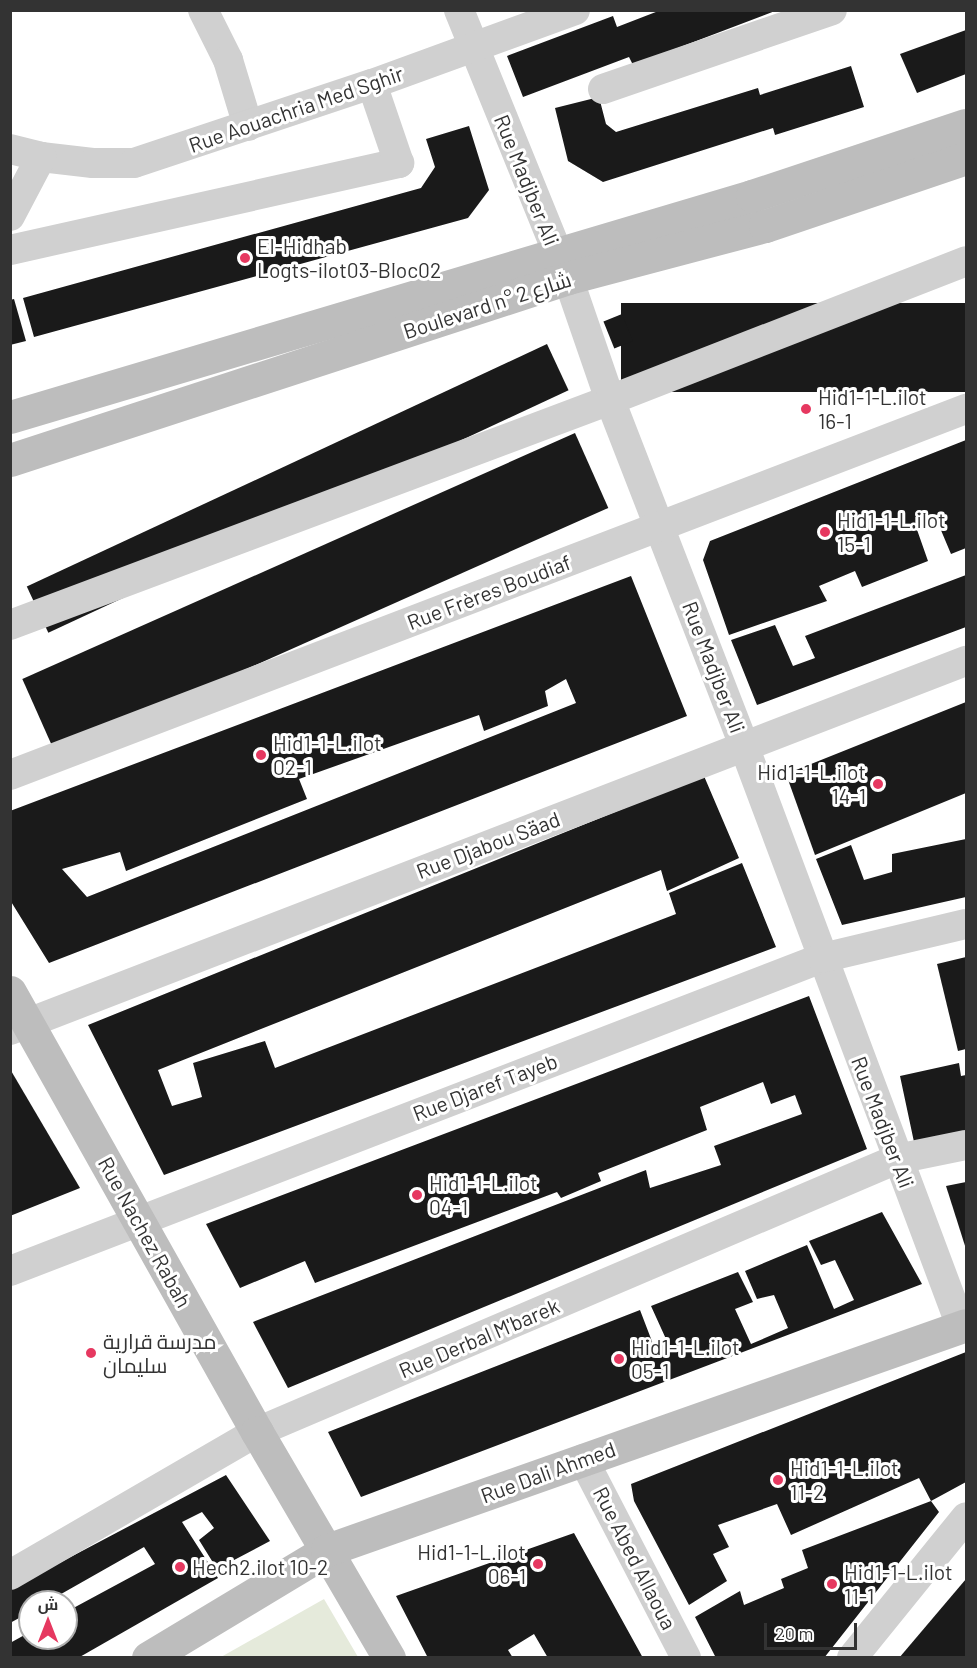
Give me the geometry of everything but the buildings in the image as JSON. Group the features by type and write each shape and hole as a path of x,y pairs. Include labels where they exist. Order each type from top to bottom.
{"main road":[{"name":"Boulevard n° شارع 2","path":"10,460 562,266 752,196 966,125"},
{"name":"Boulevard n° شارع 2","path":"10,417 562,266 765,226 966,158"},
{"name":"Rue Nachez Rabah","path":"10,992 19,1026 139,1221 257,1432 389,1658"},
{"name":"Rue Dali Ahmed","path":"148,1658 327,1550 964,1326"}],"street":[{"path":"203,10 228,60 248,126"},
{"name":"Rue Madjber Ali","path":"459,10 562,266 610,400 744,746 897,1159 964,1326"},
{"name":"Rue Aouachria Med Sghir","path":"10,149 41,157 93,163 134,163 372,84 575,10"},
{"path":"603,89 832,10"},
{"path":"10,250 399,163 372,84"},
{"path":"10,216 41,157"},
{"path":"10,625 610,400 966,261"},
{"name":"Rue Frères Boudiaf","path":"10,775 966,409"},
{"name":"Rue Djabou Säad","path":"19,1026 966,661"},
{"name":"Rue Djaref Tayeb","path":"10,1271 822,958 966,924"},
{"name":"Rue Derbal M'barek","path":"10,1575 257,1432 897,1159 966,1146"},
{"name":"Rue Abed Allaoua","path":"583,1459 686,1658"},
{"path":"852,1658 966,1517"}],"shaded area":[{"path":"324,1599 358,1657 221,1657"}],"place":[{"name":"El-Hidhab Logts-ilot03-Bloc02","path":"245,258"},
{"name":"Hid1-1-L.ilot 16-1","path":"806,409"},
{"name":"Hid1-1-L.ilot 15-1","path":"825,532"},
{"name":"Hid1-1-L.ilot 02-1","path":"261,755"},
{"name":"Hid1-1-L.ilot 14-1","path":"878,784"},
{"name":"Hid1-1-L.ilot 04-1","path":"417,1195"},
{"name":"مدرسة قرارية سليمان","path":"91,1353"},
{"name":"Hid1-1-L.ilot 05-1","path":"619,1359"},
{"name":"Hid1-1-L.ilot 11-2","path":"778,1480"},
{"name":"Hid1-1-L.ilot 06-1","path":"538,1564"},
{"name":"Hech2.ilot 10-2","path":"180,1567"},
{"name":"Hid1-1-L.ilot 11-1","path":"832,1584"}]}
